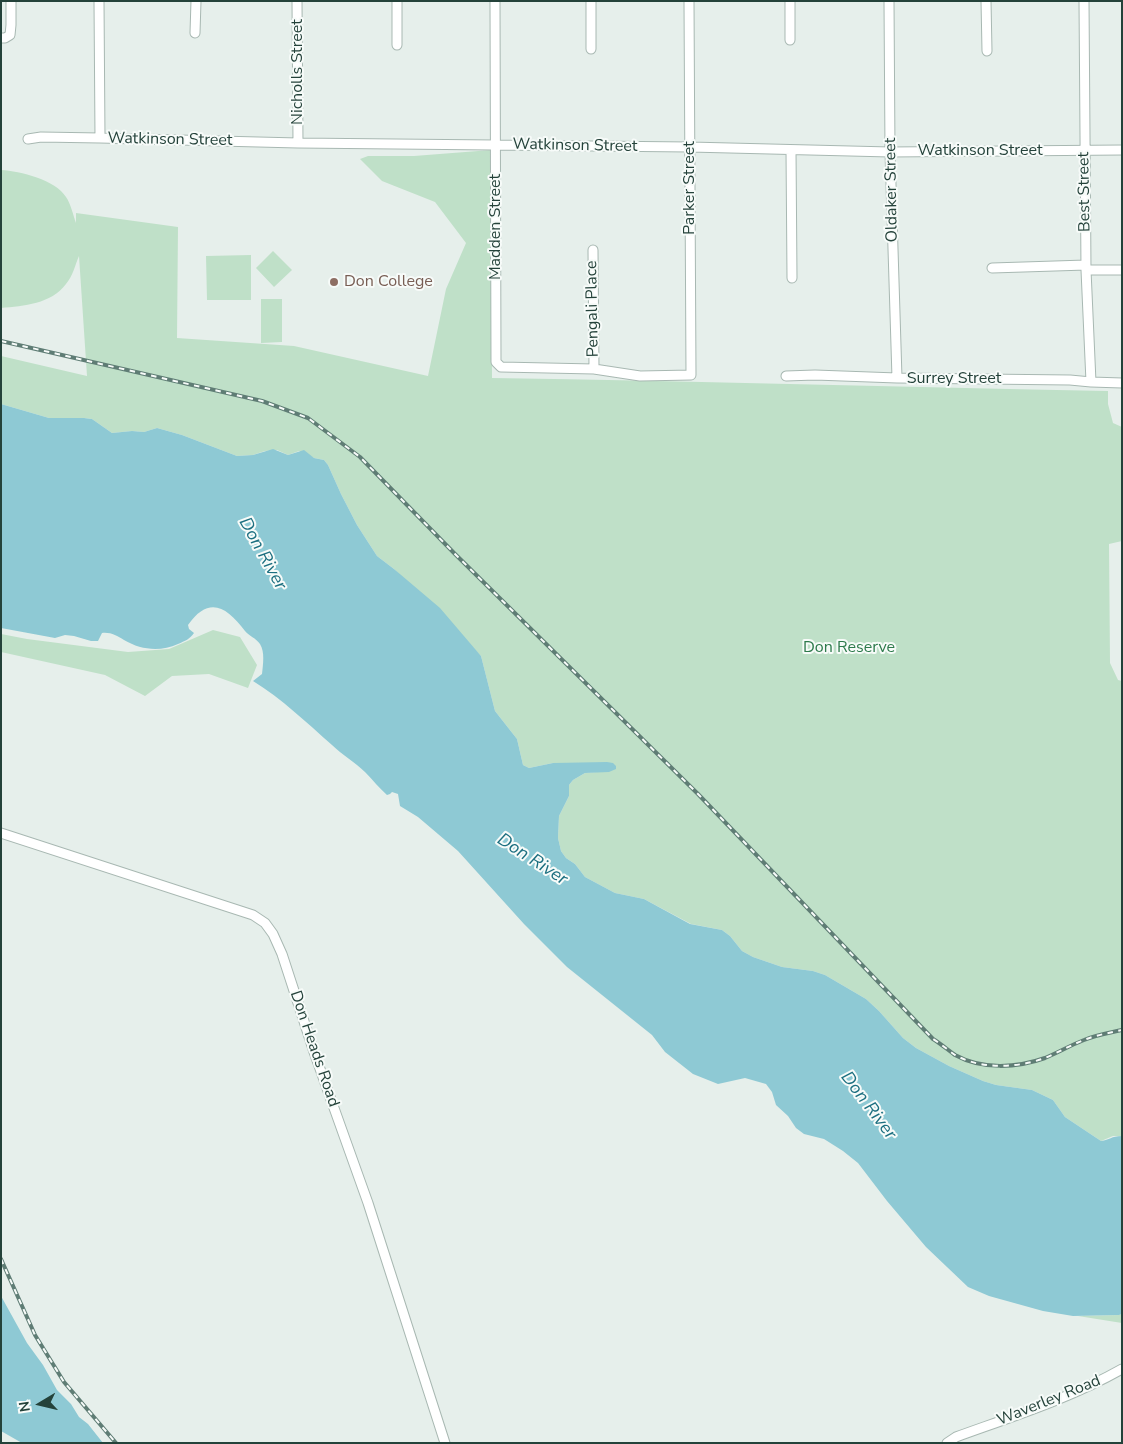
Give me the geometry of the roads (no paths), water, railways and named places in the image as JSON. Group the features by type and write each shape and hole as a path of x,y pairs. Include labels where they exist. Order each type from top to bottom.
{"street":[{"path":"1,38 10,35 11,1"},
{"path":"99,1 100,138"},
{"path":"195,33 196,1"},
{"name":"Nicholls Street","path":"297,1 298,143"},
{"path":"397,1 398,45"},
{"name":"Madden Street","path":"495,1 496,362 502,367 594,370"},
{"path":"591,1 591,49"},
{"name":"Parker Street","path":"594,370 640,376 691,375 690,1"},
{"path":"790,1 790,40"},
{"name":"Oldaker Street","path":"889,1 890,152 897,378"},
{"path":"986,1 987,51"},
{"name":"Best Street","path":"1084,1 1086,267 1091,382"},
{"name":"Watkinson Street","path":"28,139 41,137 890,152 1122,150"},
{"path":"792,150 792,278"},
{"name":"Pengali Place","path":"593,250 594,370"},
{"path":"992,268 1086,267 1122,270"},
{"name":"Surrey Street","path":"786,376 1060,380 1122,383"},
{"name":"Don Heads Road","path":"1,833 253,915 265,923 273,934 282,954 314,1052 368,1203 445,1443"},
{"name":"Waverley Road","path":"948,1443 956,1437 1034,1408 1102,1380 1122,1369"}],"water":[{"name":"Don River","path":"1,404 49,418 92,419 112,433 144,432 157,428 182,435 237,456 253,455 273,449 288,455 304,450 314,458 324,460 357,525 377,556 440,608 481,656 495,711 517,739 523,765 529,768 553,763 607,762 613,763 616,766 616,769 609,772 585,773 573,780 569,785 569,796 559,816 558,838 561,851 585,877 615,893 644,899 690,924 722,930 730,936 742,951 753,957 782,967 813,971 825,975 866,999 903,1038 916,1048 949,1066 983,1081 996,1085 1032,1090 1053,1100 1065,1117 1101,1141 1122,1136 1122,1314 1073,1316 1043,1311 989,1296 968,1287 926,1247 858,1163 824,1139 804,1134 796,1128 788,1116 776,1105 772,1092 766,1084 745,1078 718,1084 693,1074 665,1052 652,1035 567,967 524,924 458,851 418,817 400,806 398,794 392,792 387,795 361,768 336,749 284,703 253,681 262,674 262,647 225,611 211,607 203,610 188,625 189,629 194,633 191,637 171,647 157,649 137,646 108,633 102,633 98,641 91,641 74,636 65,635 55,638 1,628"},
{"path":"1,1296 27,1343 43,1365 57,1390 103,1443 22,1443 1,1431"}],"railway":[{"path":"1,341 262,401 308,418 360,457 455,554 698,794 933,1039 955,1055 965,1060 988,1065 1023,1064 1045,1058 1089,1038 1122,1030"},
{"path":"1,1259 35,1335 64,1382 116,1443"}],"place":[{"name":"Don College","path":"334,282"}],"park label":[{"name":"Don Reserve","path":"849,648"}]}
